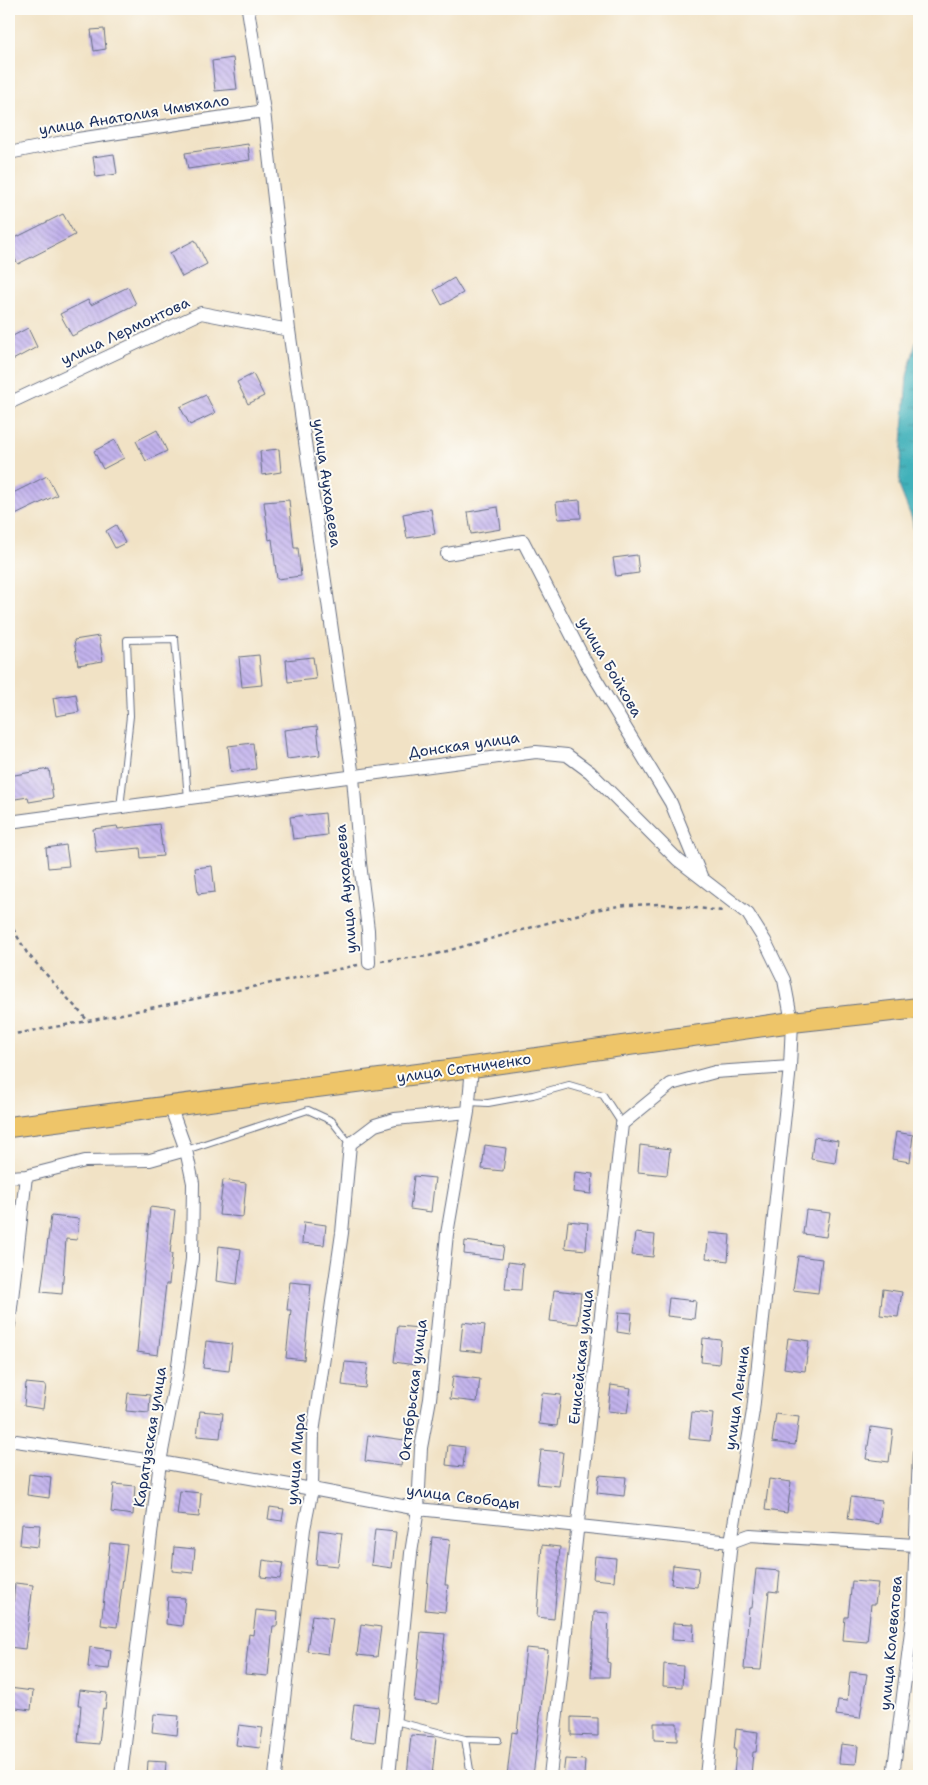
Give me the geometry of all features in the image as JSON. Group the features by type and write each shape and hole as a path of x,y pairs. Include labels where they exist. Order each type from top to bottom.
{"main road":[{"name":"улица Сотниченко","path":"9,1127 472,1067 792,1022 919,1008"}],"street":[{"name":"улица Ауходеева","path":"248,9 264,111 289,330 353,777 370,963"},
{"name":"улица Анатолия Чмыхало","path":"9,153 78,139 264,111"},
{"name":"улица Лермонтова","path":"9,403 201,313 289,330"},
{"name":"улица Бойкова","path":"447,554 524,541 585,661 671,803 702,879"},
{"name":"Донская улица","path":"9,822 536,752 567,755 590,772 678,860 748,914 765,941 784,980 792,1022"},
{"name":"улица Ленина","path":"706,1776 731,1542 753,1411 790,1067 792,1022"},
{"name":"Октябрьская улица","path":"389,1776 411,1552 418,1509 421,1448 430,1399 447,1234 469,1107 472,1067"},
{"path":"622,1124 671,1084 715,1072 790,1067"},
{"name":"Каратузская улица","path":"122,1776 160,1462 177,1373 192,1259 193,1183 186,1150 170,1106"},
{"path":"350,1144 375,1125 469,1107"},
{"name":"Енисейская улица","path":"550,1776 622,1124"},
{"name":"улица Мира","path":"275,1776 304,1529 312,1488 313,1433 342,1233 350,1144"},
{"path":"9,1177 26,1176 85,1161 150,1160 186,1150"},
{"path":"9,1324 26,1176"},
{"name":"улица Свободы","path":"9,1440 160,1462 312,1488 418,1509 731,1542 750,1535 915,1545"},
{"name":"улица Колеватова","path":"893,1776 914,1615 919,1453"}],"lane":[{"path":"120,808 130,716 127,640 175,639 188,799"},
{"path":"469,1107 533,1095 569,1085 602,1095 622,1124"},
{"path":"186,1150 308,1110 332,1121 350,1144"},
{"path":"395,1721 465,1739 498,1740"},
{"path":"465,1739 471,1776"}],"path":[{"path":"9,922 27,953 88,1021"}],"water":[{"path":"919,331 919,564 912,519 899,486 907,376"}],"building":[{"path":"104,29 106,49 94,51 91,30"},
{"path":"233,58 237,89 215,91 212,61"},
{"path":"248,144 250,160 188,169 185,153"},
{"path":"114,154 117,174 96,177 93,157"},
{"path":"63,214 75,235 18,264 9,248 9,241"},
{"path":"195,240 207,264 182,277 170,253"},
{"path":"454,278 463,293 442,305 434,290"},
{"path":"128,287 136,304 72,336 60,314 88,300 91,305"},
{"path":"28,328 37,347 9,362 9,338"},
{"path":"253,374 264,396 248,404 237,382"},
{"path":"206,395 215,413 190,425 180,407"},
{"path":"157,430 167,451 146,461 136,441"},
{"path":"115,440 124,458 103,469 94,451"},
{"path":"279,449 281,472 262,475 260,451"},
{"path":"47,476 57,495 9,518 9,495"},
{"path":"289,500 294,548 298,548 301,576 277,579 272,539 269,540 264,502"},
{"path":"580,500 581,518 558,519 556,502"},
{"path":"498,507 501,529 471,534 468,512"},
{"path":"431,509 435,534 407,538 403,514"},
{"path":"116,525 125,543 115,548 106,531"},
{"path":"637,555 639,573 616,576 613,558"},
{"path":"99,636 103,661 78,665 74,640"},
{"path":"259,655 262,685 242,687 239,657"},
{"path":"313,657 316,679 288,682 286,660"},
{"path":"76,694 79,712 56,716 53,698"},
{"path":"317,726 320,755 287,759 284,730"},
{"path":"253,743 256,769 231,772 228,746"},
{"path":"49,769 53,798 29,802 28,797 9,800 9,776"},
{"path":"325,813 327,835 293,839 290,817"},
{"path":"159,824 163,856 141,858 140,848 96,852 93,829 117,826 118,829"},
{"path":"66,845 69,866 48,868 46,848"},
{"path":"212,866 215,892 198,894 195,868"},
{"path":"896,1132 913,1135 910,1162 892,1159"},
{"path":"814,1137 838,1141 835,1163 811,1159"},
{"path":"485,1145 506,1148 503,1171 482,1169"},
{"path":"640,1145 670,1149 667,1175 638,1172"},
{"path":"575,1172 593,1174 591,1194 573,1192"},
{"path":"414,1176 435,1178 431,1212 410,1209"},
{"path":"223,1180 246,1183 243,1217 219,1215"},
{"path":"150,1207 175,1210 169,1284 166,1284 158,1355 137,1352"},
{"path":"806,1210 830,1213 826,1237 803,1234"},
{"path":"51,1216 79,1219 77,1240 66,1239 62,1294 41,1292"},
{"path":"568,1221 588,1223 586,1250 565,1248"},
{"path":"304,1222 326,1225 324,1245 302,1243"},
{"path":"635,1233 655,1235 653,1257 632,1255"},
{"path":"709,1233 730,1235 728,1261 706,1258"},
{"path":"465,1241 504,1246 502,1259 464,1254"},
{"path":"219,1246 241,1249 237,1284 216,1281"},
{"path":"798,1256 822,1259 818,1293 793,1290"},
{"path":"508,1262 523,1264 521,1290 505,1289"},
{"path":"290,1282 311,1284 304,1360 286,1358 291,1310 287,1310"},
{"path":"883,1289 902,1292 898,1317 880,1315"},
{"path":"554,1290 581,1293 578,1324 550,1321"},
{"path":"669,1298 696,1301 694,1319 667,1316"},
{"path":"619,1312 632,1313 630,1334 617,1332"},
{"path":"463,1322 485,1325 482,1352 460,1350"},
{"path":"398,1326 419,1328 415,1365 394,1362"},
{"path":"703,1338 721,1340 719,1364 701,1362"},
{"path":"788,1338 809,1341 805,1371 784,1368"},
{"path":"206,1341 232,1344 229,1371 203,1368"},
{"path":"345,1362 368,1364 365,1388 342,1385"},
{"path":"453,1376 480,1379 477,1402 450,1399"},
{"path":"26,1383 46,1385 43,1409 24,1406"},
{"path":"611,1385 631,1388 627,1413 608,1411"},
{"path":"128,1393 150,1395 149,1413 126,1411"},
{"path":"542,1393 561,1395 557,1426 539,1424"},
{"path":"200,1411 223,1413 220,1438 197,1436"},
{"path":"692,1412 713,1414 710,1441 689,1439"},
{"path":"776,1414 799,1417 795,1445 772,1442"},
{"path":"871,1427 893,1430 889,1462 866,1459"},
{"path":"368,1435 405,1440 401,1466 365,1461"},
{"path":"448,1445 465,1447 463,1467 446,1465"},
{"path":"541,1450 563,1452 559,1486 537,1484"},
{"path":"29,1474 51,1477 49,1498 27,1495"},
{"path":"599,1475 626,1477 624,1496 597,1493"},
{"path":"769,1479 791,1482 787,1513 765,1510"},
{"path":"114,1484 135,1486 133,1515 111,1512"},
{"path":"180,1491 201,1493 199,1517 177,1515"},
{"path":"851,1497 882,1501 879,1524 848,1519"},
{"path":"270,1507 284,1509 282,1521 268,1519"},
{"path":"22,1524 40,1525 38,1547 20,1545"},
{"path":"319,1530 342,1533 338,1566 316,1564"},
{"path":"375,1530 396,1532 392,1568 371,1565"},
{"path":"432,1537 450,1539 445,1585 448,1585 445,1612 425,1610"},
{"path":"110,1543 127,1545 117,1627 101,1625"},
{"path":"542,1545 560,1547 554,1619 537,1617"},
{"path":"174,1547 195,1549 193,1573 172,1571"},
{"path":"595,1556 616,1558 614,1581 593,1579"},
{"path":"263,1560 283,1563 280,1579 261,1577"},
{"path":"673,1565 699,1568 697,1587 671,1584"},
{"path":"756,1569 780,1571 778,1592 769,1591 761,1670 744,1669 749,1608 752,1608"},
{"path":"852,1581 878,1583 875,1604 871,1604 867,1642 843,1640"},
{"path":"15,1583 33,1585 25,1649 9,1647 9,1613 12,1614"},
{"path":"168,1597 185,1598 182,1626 166,1624"},
{"path":"256,1610 278,1612 277,1626 273,1626 268,1676 245,1674 249,1634 253,1635"},
{"path":"594,1612 609,1613 607,1662 610,1663 609,1677 591,1677"},
{"path":"312,1615 333,1618 328,1654 307,1651"},
{"path":"673,1623 694,1624 693,1641 672,1640"},
{"path":"361,1624 381,1627 377,1657 357,1655"},
{"path":"421,1632 445,1634 438,1704 414,1701"},
{"path":"90,1647 111,1650 109,1669 88,1667"},
{"path":"526,1648 548,1650 533,1776 507,1776 512,1732 517,1733"},
{"path":"664,1664 683,1666 682,1687 663,1686"},
{"path":"850,1672 867,1674 860,1718 836,1715 838,1700 847,1701"},
{"path":"9,1688 33,1691 31,1710 9,1707"},
{"path":"80,1690 107,1693 105,1709 103,1708 99,1744 78,1742 81,1705 78,1705"},
{"path":"354,1704 379,1707 375,1742 350,1739"},
{"path":"154,1714 179,1716 177,1735 152,1732"},
{"path":"571,1717 598,1718 598,1736 571,1735"},
{"path":"654,1723 677,1723 677,1741 654,1740"},
{"path":"239,1725 263,1728 260,1748 236,1745"},
{"path":"736,1729 758,1732 756,1752 753,1752 751,1776 734,1776"},
{"path":"411,1735 436,1737 432,1776 407,1776"},
{"path":"841,1744 858,1746 856,1764 839,1763"},
{"path":"565,1759 585,1760 584,1776 563,1776"},
{"path":"148,1761 166,1762 165,1776 147,1776"}]}
